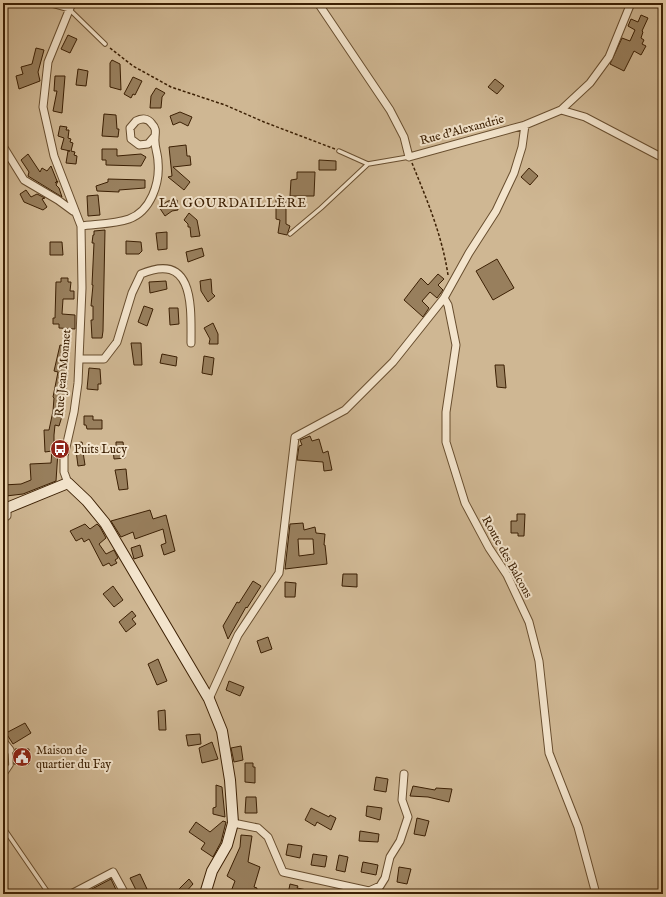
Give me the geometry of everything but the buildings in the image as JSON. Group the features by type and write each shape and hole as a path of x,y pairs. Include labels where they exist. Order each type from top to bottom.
{"street":[{"path":"50,3 70,6"},
{"name":"Rue d’Alexandrie","path":"318,3 390,110 404,138 409,156 525,125 561,110"},
{"path":"561,110 590,83 609,57 631,3"},
{"name":"Rue Jean Monnet","path":"68,483 64,472 64,456 74,412 79,359 82,288 81,226 54,156 44,107 48,62 70,6"},
{"path":"561,110 585,117 663,158"},
{"path":"209,699 238,635 279,573 295,437 345,410 393,362 444,298 469,253 496,212 514,173 522,148 525,125"},
{"path":"81,226 129,218 139,212 148,203 154,192 157,180 158,164 154,138"},
{"path":"3,146 24,180 74,211"},
{"path":"79,359 104,358 117,342 132,293 141,274 152,269 165,268 176,272 186,284 191,306 191,343"},
{"name":"Route des Balcons","path":"444,298 448,305 456,345 446,412 446,442 465,503 507,575 528,622 539,661 549,753 578,827 596,894"},
{"path":"3,519 7,516 5,506 68,483 105,523 209,699 222,731 230,780 233,823 227,845 212,871 205,894"},
{"path":"3,741 10,750"},
{"path":"233,823 258,828 268,836 282,872 369,891 380,886 385,878 390,857 400,841 408,817 402,800 404,774"},
{"path":"71,894 113,872 125,894"}],"lane":[{"path":"70,6 105,44"},
{"path":"340,151 368,164"},
{"path":"290,234 322,208 368,164 409,156"},
{"path":"3,777 11,765 10,750"},
{"path":"3,826 49,894"}],"path":[{"path":"105,44 133,66 171,87 224,105 340,151"},
{"path":"409,156 434,217 444,253 450,288"}],"shaded area":[{"path":"3,3 663,3 663,894 3,894"}],"place":[{"name":"Puits Lucy","path":"60,449"},
{"name":"Maison de quartier du Fay","path":"22,757"}],"district":[{"name":"LA GOURDAILLÈRE","path":"233,203"}]}
